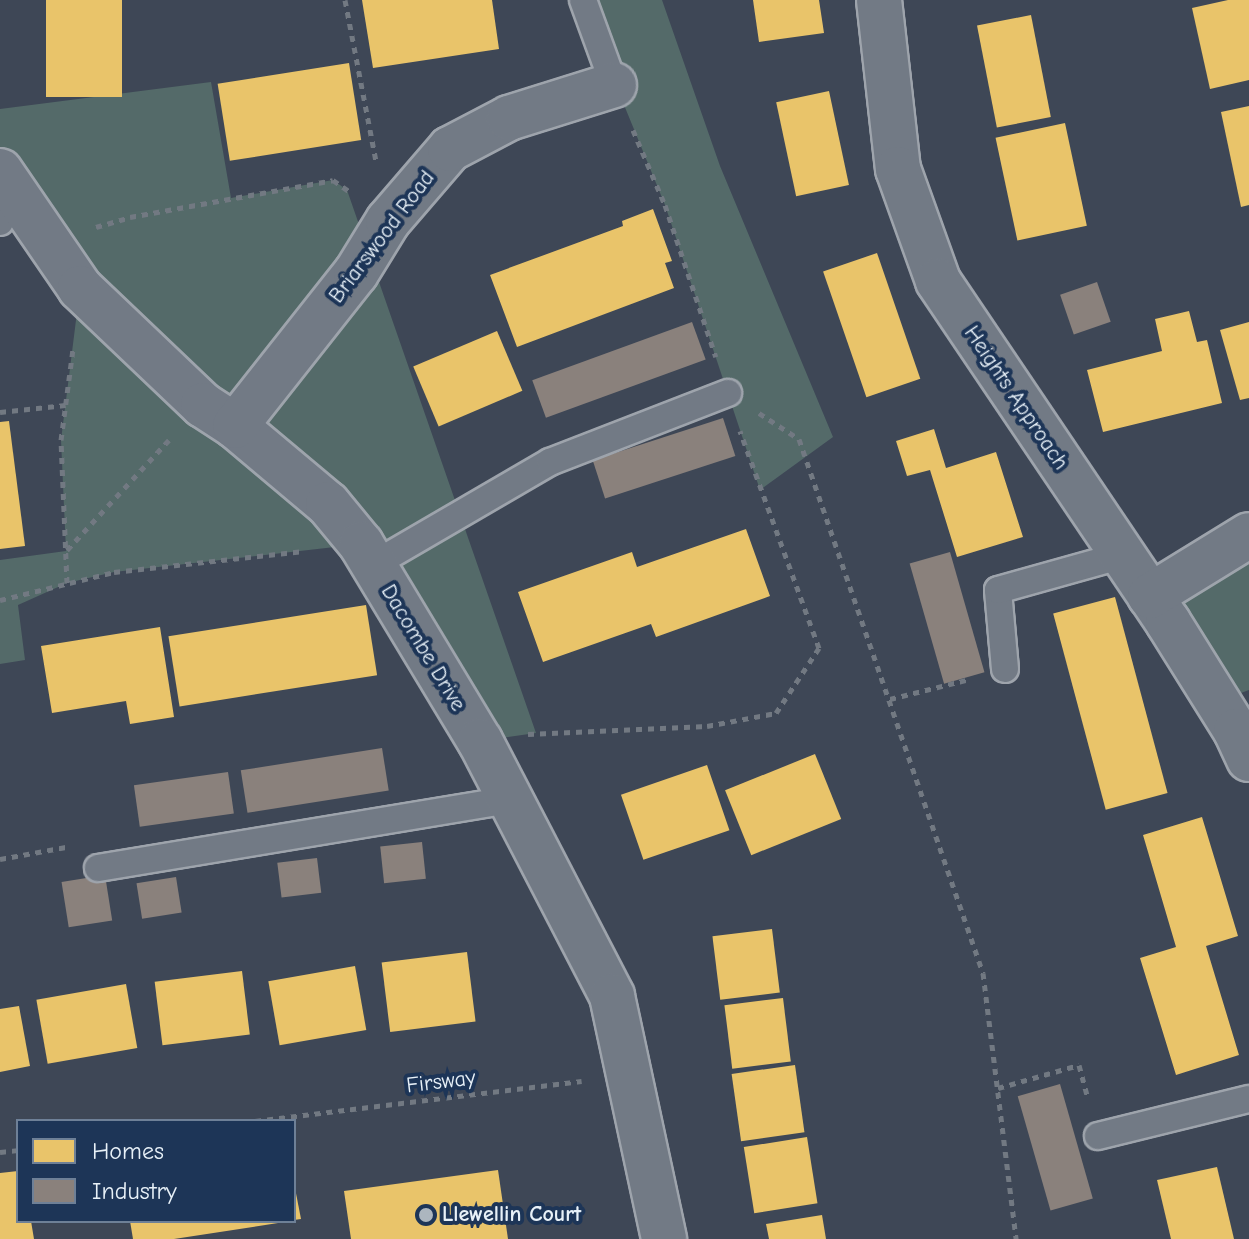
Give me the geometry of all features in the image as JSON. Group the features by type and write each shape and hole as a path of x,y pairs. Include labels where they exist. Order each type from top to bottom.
{"street":[{"name":"Heights Approach","path":"879,0 898,169 938,281 1150,596 1236,731 1249,759"},
{"name":"Briarswood Road","path":"219,415 356,273 388,221 450,149 509,118 614,85"},
{"name":"Dacombe Drive","path":"4,196 62,258 80,288 219,415 328,504 367,555 480,741 612,996 664,1239"},
{"path":"1150,596 1249,535"}],"lane":[{"path":"583,0 614,85"},
{"path":"367,555 550,462 728,393"},
{"path":"1005,669 998,590 1123,555"},
{"path":"98,868 510,800"},
{"path":"1098,1136 1249,1099"}],"path":[{"path":"345,0 388,221"},
{"path":"480,741 536,733 707,726 776,713 819,648 728,393 664,201 614,85"},
{"path":"62,258 98,226 333,180 388,221"},
{"path":"728,393 799,439 890,699 983,973 1016,1239"},
{"path":"0,412 66,405 61,440 67,583"},
{"path":"66,551 219,415"},
{"path":"0,600 114,572 367,555"},
{"path":"890,699 1005,669"},
{"path":"0,859 96,841 98,868"},
{"path":"998,1088 1079,1065 1098,1136"},
{"name":"Firsway","path":"271,1119 630,1075"}],"green space":[{"path":"581,0 662,0 720,166 833,437 760,490 665,205"},
{"path":"211,82 231,198 333,180 347,190 536,733 480,741 361,544 114,572 67,583 18,605 25,660 0,664 0,560 66,551 61,440 80,288 0,171 0,109"},
{"path":"1249,535 1249,690 1217,702 1150,596"}],"building: Homes":[{"path":"46,0 122,0 122,97 46,97"},
{"path":"362,0 492,0 499,49 373,68"},
{"path":"753,0 819,0 824,33 759,42"},
{"path":"1228,0 1249,0 1249,80 1210,89 1192,8"},
{"path":"1031,15 1051,117 997,128 977,25"},
{"path":"349,63 361,140 230,161 218,84"},
{"path":"829,91 849,185 796,196 776,102"},
{"path":"1249,106 1249,205 1241,207 1221,112"},
{"path":"1065,123 1087,226 1017,240 996,138"},
{"path":"653,209 672,261 665,263 674,288 517,347 490,275 623,226 622,221"},
{"path":"877,253 920,379 866,397 823,272"},
{"path":"1189,311 1197,342 1207,340 1222,403 1103,432 1087,370 1162,351 1155,319"},
{"path":"1249,322 1249,398 1240,400 1220,330"},
{"path":"497,331 522,391 439,426 413,367"},
{"path":"9,421 25,546 0,549 0,422"},
{"path":"934,429 946,468 996,452 1023,537 957,557 930,470 907,476 896,441"},
{"path":"746,529 770,596 656,637 651,624 543,662 518,592 632,552 637,567"},
{"path":"1115,597 1168,793 1106,810 1053,614"},
{"path":"366,605 377,675 180,706 168,636"},
{"path":"160,627 174,717 130,724 126,701 52,713 41,646"},
{"path":"815,754 841,819 751,855 725,790"},
{"path":"707,765 729,830 643,860 621,795"},
{"path":"1202,817 1238,936 1206,946 1239,1055 1176,1075 1140,958 1176,947 1143,835"},
{"path":"772,929 780,993 720,1000 712,936"},
{"path":"467,952 476,1021 390,1032 382,962"},
{"path":"355,966 366,1030 280,1045 268,981"},
{"path":"242,971 250,1035 162,1045 155,982"},
{"path":"126,984 137,1048 48,1064 36,1000"},
{"path":"783,998 791,1062 732,1069 724,1005"},
{"path":"19,1006 30,1066 0,1072 0,1009"},
{"path":"795,1065 804,1132 741,1141 732,1074"},
{"path":"807,1137 817,1203 754,1213 744,1147"},
{"path":"1217,1167 1234,1239 1171,1239 1157,1180"},
{"name":"Llewellin Court","path":"498,1170 508,1239 351,1239 344,1191"},
{"path":"16,1171 16,1223 31,1223 34,1239 0,1239 0,1173"},
{"path":"296,1193 301,1219 296,1220"},
{"path":"822,1215 826,1239 769,1239 766,1224"},
{"path":"130,1223 278,1223 174,1239 133,1239"}],"building: Industry":[{"path":"1097,282 1111,322 1074,334 1060,295"},
{"path":"692,322 706,360 546,418 532,380"},
{"path":"723,418 735,456 605,498 593,460"},
{"path":"950,552 984,672 944,684 910,564"},
{"path":"382,748 389,790 247,813 241,770"},
{"path":"228,772 234,814 140,827 134,785"},
{"path":"422,842 426,879 384,883 380,846"},
{"path":"317,858 321,893 282,898 277,863"},
{"path":"105,875 112,920 69,927 62,882"},
{"path":"176,877 182,913 142,919 136,883"},
{"path":"1060,1084 1093,1198 1051,1211 1018,1096"}],"place":[{"name":"Llewellin Court","path":"426,1215"}]}
